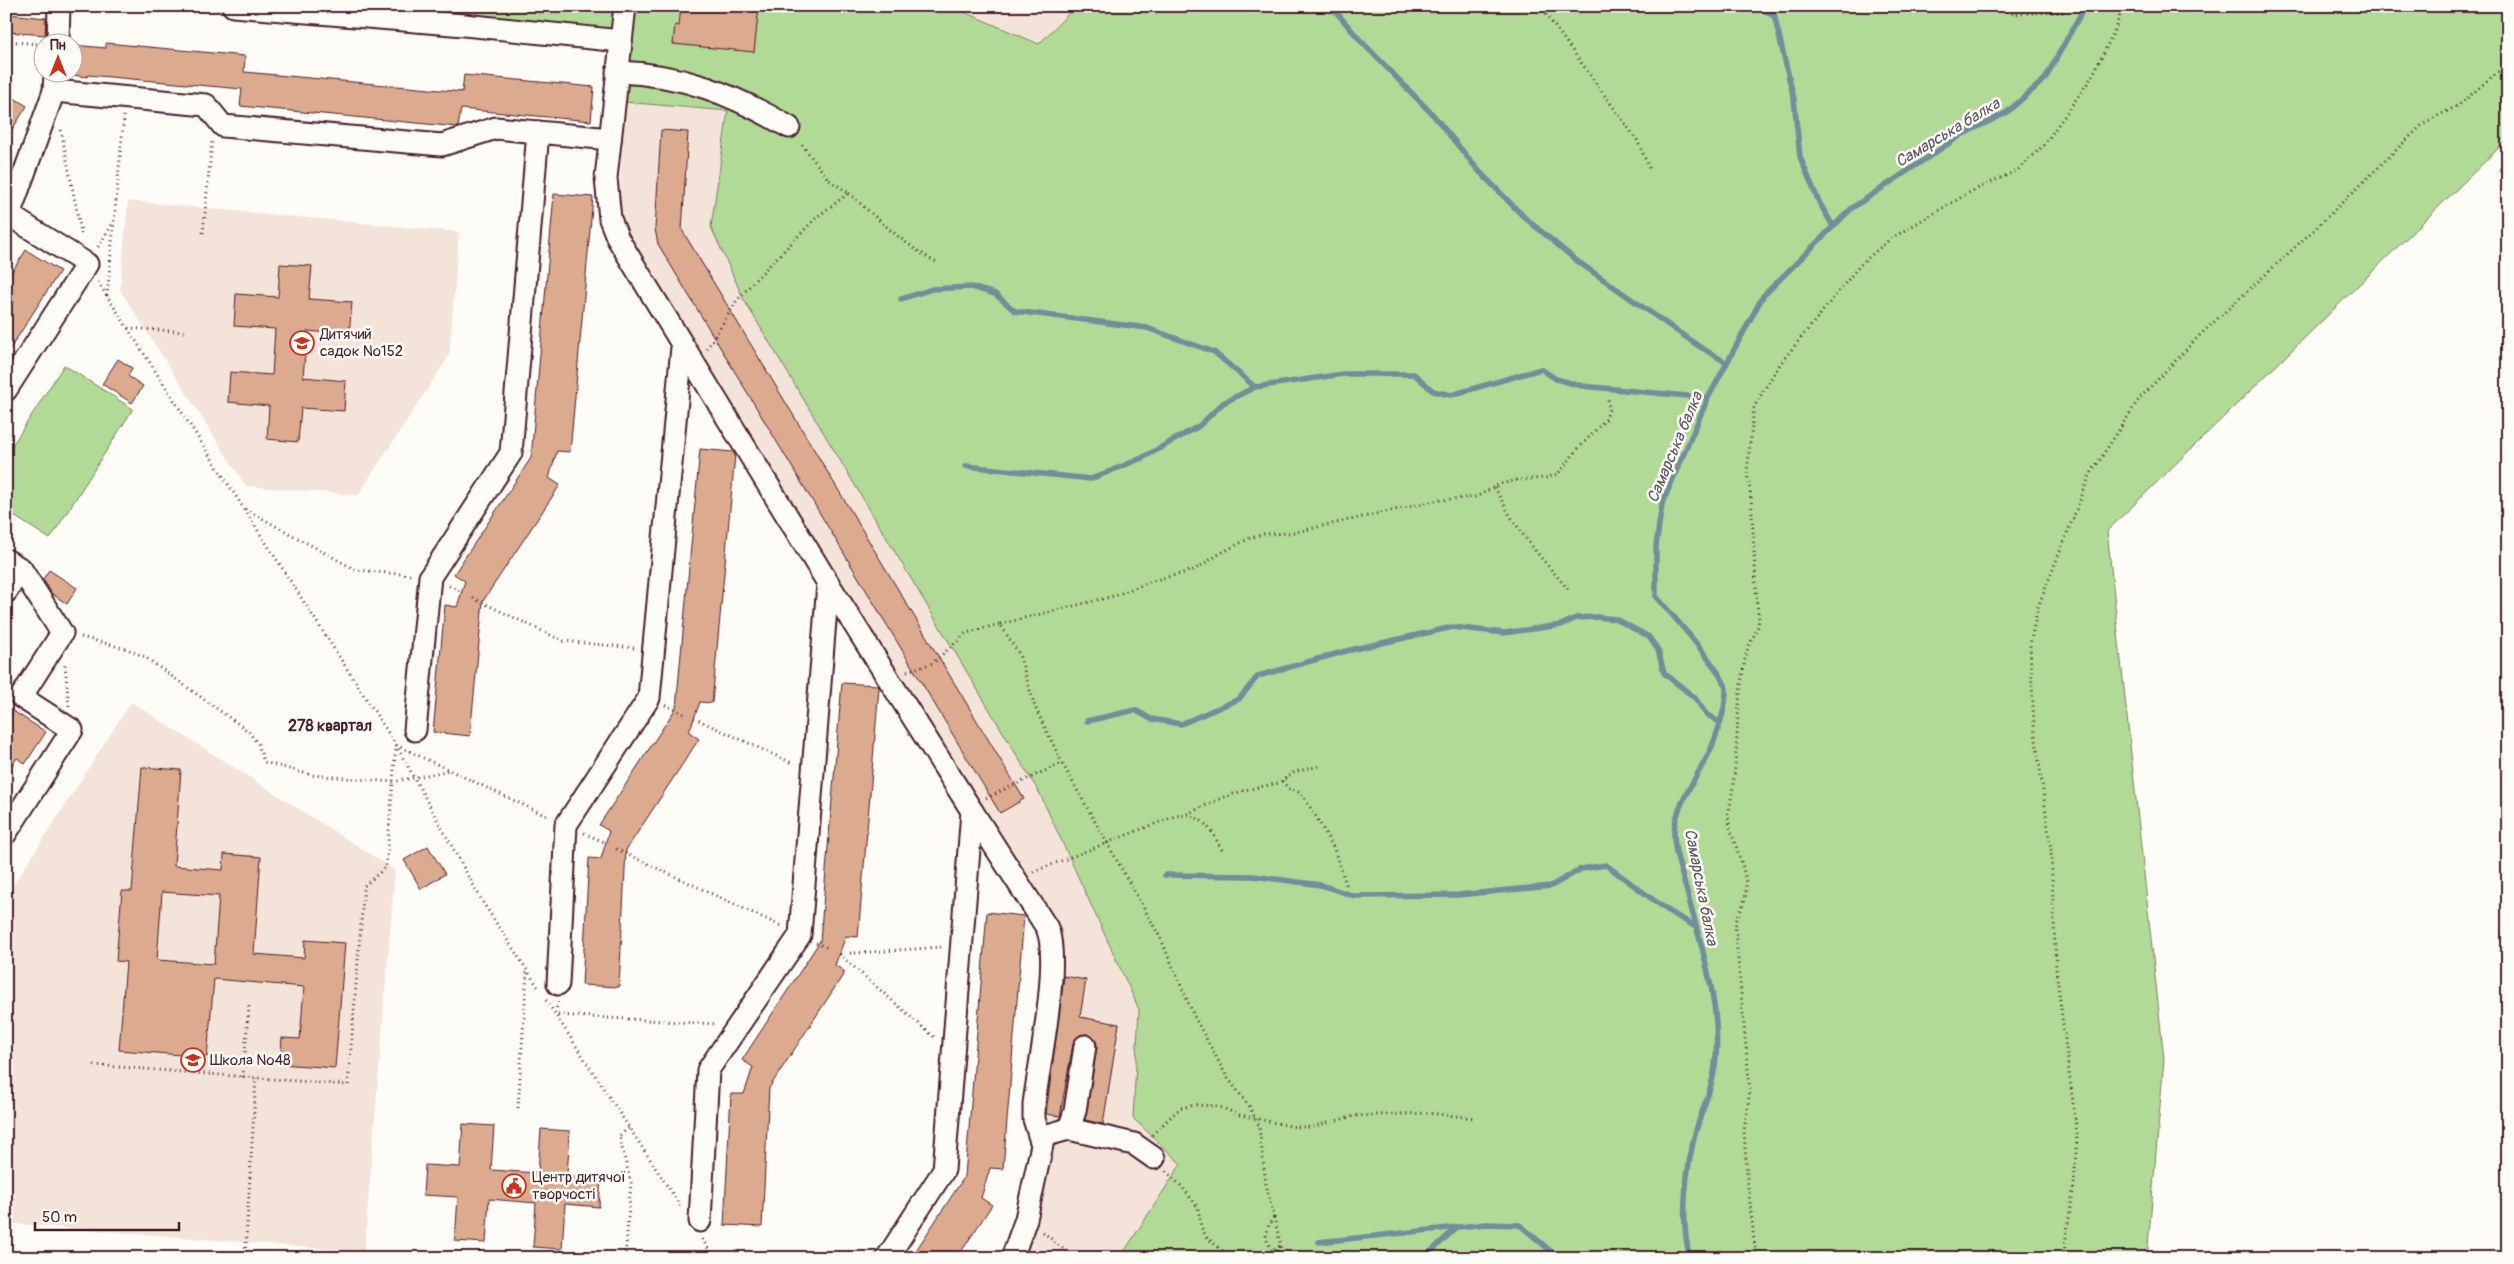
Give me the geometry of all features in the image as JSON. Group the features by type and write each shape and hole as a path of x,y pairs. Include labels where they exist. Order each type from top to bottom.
{"lane":[{"path":"58,32 59,6"},
{"path":"232,6 454,24 621,41"},
{"path":"625,6 606,178 610,219 618,239 685,353 828,583 1047,928 1052,947 1052,973 1034,1104 1034,1119 1042,1145 1026,1220 1012,1258"},
{"path":"617,72 650,73 708,87 752,106 789,127"},
{"path":"6,390 87,264 8,216 54,82 126,98 206,105 223,126 442,145 496,128 610,139"},
{"path":"415,730 430,577 511,453 538,132"},
{"path":"558,984 566,825 649,698 685,353"},
{"path":"6,592 14,565"},
{"path":"6,833 72,730 21,697 62,633 14,565"},
{"path":"694,1223 708,1070 800,935 828,583"},
{"path":"887,1258 944,1170 971,809"},
{"path":"1069,1130 1075,1111 1085,1046"},
{"path":"1040,1137 1069,1130 1134,1144 1146,1152"}],"path":[{"path":"1540,6 1637,140 1650,170"},
{"path":"1999,6 2013,14 2062,12 2067,6"},
{"path":"1756,1258 1744,1131 1750,1090 1735,927 1736,916 1746,894 1746,881 1729,831 1728,815 1740,708 1740,683 1749,644 1755,637 1760,622 1757,605 1751,495 1747,474 1754,407 1780,364 1860,265 1890,238 1970,192 2018,170 2044,145 2091,78 2114,32 2123,6"},
{"path":"6,41 32,43"},
{"path":"2063,1258 2074,1184 2077,1135 2056,969 2051,850 2034,725 2030,645 2038,607 2090,475 2139,399 2202,334 2319,226 2424,123 2459,105 2508,63"},
{"path":"54,82 87,264 396,745 482,901 629,1128 694,1223 714,1258"},
{"path":"107,296 126,98"},
{"path":"203,234 214,115"},
{"path":"789,127 829,180 849,193 887,228 923,256 939,264"},
{"path":"685,353 704,352 712,345 736,302 753,282 817,217 849,193"},
{"path":"87,264 114,222"},
{"path":"127,328 187,332"},
{"path":"888,679 933,663 966,633 1114,596 1152,581 1194,570 1250,538 1264,534 1291,532 1439,500 1476,497 1495,487 1517,480 1546,478 1558,474 1606,419 1610,409 1608,398"},
{"path":"1495,487 1524,539 1569,590"},
{"path":"244,509 356,570 430,577"},
{"path":"473,598 563,641 653,650"},
{"path":"1000,624 1019,654 1035,708 1062,763 1160,937 1195,1018 1227,1077 1255,1118 1258,1126 1266,1184 1281,1246 1273,1258"},
{"path":"72,730 62,633 127,649 145,657 248,731 258,744 264,762 311,775 393,782 450,770"},
{"path":"694,718 814,773"},
{"path":"396,745 566,825"},
{"path":"94,1065 348,1085 364,886 386,867 396,745"},
{"path":"971,809 1062,763"},
{"path":"1016,880 1050,864 1187,814 1224,797 1282,781 1294,772 1320,766"},
{"path":"1282,781 1289,789 1302,793 1334,849 1347,887"},
{"path":"1187,814 1198,818 1212,831 1222,850"},
{"path":"616,849 828,948"},
{"path":"954,1054 839,954 962,945"},
{"path":"518,1108 527,971"},
{"path":"243,1077 249,1005"},
{"path":"556,1015 739,1025"},
{"path":"245,1258 256,1078"},
{"path":"1231,1257 1207,1238 1202,1227 1198,1207 1182,1187 1146,1152 1180,1108 1194,1105 1217,1106 1255,1118 1295,1127 1311,1127 1354,1116 1427,1113 1474,1118"},
{"path":"625,1258 631,1183 619,1136 629,1128"},
{"path":"1272,1250 1264,1236 1265,1230 1275,1217"},
{"path":"1026,1220 1074,1258"},
{"path":"1262,1258 1281,1246"}],"shaded area":[{"path":"950,6 1076,6 1040,44"},
{"path":"624,102 728,111 711,227 1040,794 1139,1009 1133,1118 1181,1164 1120,1258 1012,1258 1043,1189 1059,946 618,222"},
{"name":"Дитячий садок №152","path":"128,201 459,232 449,356 358,495 246,486 120,290"},
{"name":"Школа №48","path":"131,702 395,870 364,1252 6,1223 6,897"}],"green space":[{"path":"176,6 624,6 620,47"},
{"path":"632,6 950,6 1039,44 1076,6 2508,6 2508,139 2107,531 2164,1059 2147,1258 1120,1258 1181,1164 1133,1118 1139,1009 1040,794 744,300 711,227 728,111 624,102"},
{"path":"64,365 133,409 50,539 6,511 6,455"}],"building":[{"path":"681,6 759,6 754,52 673,44 675,25 679,26"},
{"path":"9,14 46,18 45,32 32,32 32,34 7,32"},
{"path":"106,43 245,56 244,72 462,92 464,75 594,87 591,121 461,109 458,127 240,106 242,89 88,75 87,77 82,76 82,46 106,48"},
{"path":"6,93 27,106 6,139"},
{"path":"661,130 688,132 682,230 1024,799 1000,813 658,244 655,229"},
{"path":"554,194 593,197 570,452 557,451 549,478 560,485 483,601 470,736 433,732 445,605 457,607 465,581 454,574 531,458"},
{"path":"26,250 60,271 6,355 6,281"},
{"path":"280,264 312,266 309,299 352,302 349,335 307,331 303,377 346,381 344,411 301,408 298,442 267,439 269,406 228,402 230,372 272,375 275,329 234,326 236,294 278,297"},
{"path":"118,359 132,368 128,376 143,386 132,403 102,384"},
{"path":"700,449 733,452 735,455 712,703 700,702 689,732 699,739 626,850 619,987 582,985 589,858 601,859 609,831 599,825 676,708"},
{"path":"49,570 77,588 67,604 52,594 43,579"},
{"path":"842,683 878,685 879,688 858,937 846,936 835,965 845,972 769,1088 762,1227 724,1225 731,1094 744,1094 753,1067 742,1060 820,941"},
{"path":"13,711 46,732 25,764 17,758 6,774 6,722"},
{"path":"142,767 181,770 174,866 223,870 224,854 261,857 254,954 304,958 305,940 345,943 335,1068 280,1064 282,1038 300,1039 304,987 214,979 207,1057 119,1050 126,962 116,961 122,891 132,891","holes":["162,892 219,896 214,964 157,960"]},
{"path":"428,846 445,874 421,889 404,860"},
{"path":"987,912 1024,916 1003,1169 990,1168 981,1198 992,1205 957,1258 911,1258 965,1176"},
{"path":"1064,976 1086,980 1080,1017 1119,1024 1103,1124 1085,1120 1097,1047 1093,1037 1087,1034 1080,1035 1073,1044 1060,1116 1046,1114"},
{"path":"463,1124 494,1126 491,1170 538,1173 541,1129 570,1131 567,1175 601,1177 599,1207 565,1204 562,1249 533,1247 536,1203 489,1199 486,1243 455,1241 458,1197 423,1195 425,1165 460,1167"}],"waterway":[{"path":"1331,6 1360,40 1434,116 1478,170 1524,217 1577,261 1697,345 1727,363"},
{"path":"1758,6 1775,17"},
{"path":"1772,6 1794,99 1800,157 1819,202 1833,226"},
{"name":"Самарська балка","path":"1690,1258 1684,1215 1686,1185 1695,1133 1713,1076 1717,1044 1716,1022 1709,978 1677,855 1674,833 1682,804 1707,757 1717,733 1725,705 1726,689 1723,681 1707,657 1656,596 1656,546 1662,504 1708,398 1763,296 1852,208 1963,134 2006,113 2045,79 2085,6"},
{"path":"901,299 932,289 971,287 995,294 1015,311 1147,328 1214,352 1255,387 1343,374 1414,374 1433,391 1451,395 1541,369 1556,379 1582,386 1708,398"},
{"path":"966,466 1091,479 1142,458 1199,426 1223,403 1255,387"},
{"path":"1087,721 1135,710 1151,719 1181,724 1239,699 1258,676 1346,651 1453,627 1504,633 1561,625 1576,618 1596,617 1616,619 1649,637 1658,650 1664,673 1695,698 1706,714 1719,722"},
{"path":"1165,875 1253,876 1321,885 1354,896 1458,895 1551,886 1581,869 1606,865 1670,912 1696,927"},
{"path":"1319,1242 1486,1224 1520,1225 1559,1258"},
{"path":"1424,1258 1457,1227"}],"place":[{"name":"Дитячий садок №152","path":"302,343"},
{"name":"Школа №48","path":"193,1060"},
{"name":"Центр дитячої творчості","path":"514,1186"}],"district":[{"name":"278 квартал","path":"330,725"}]}
